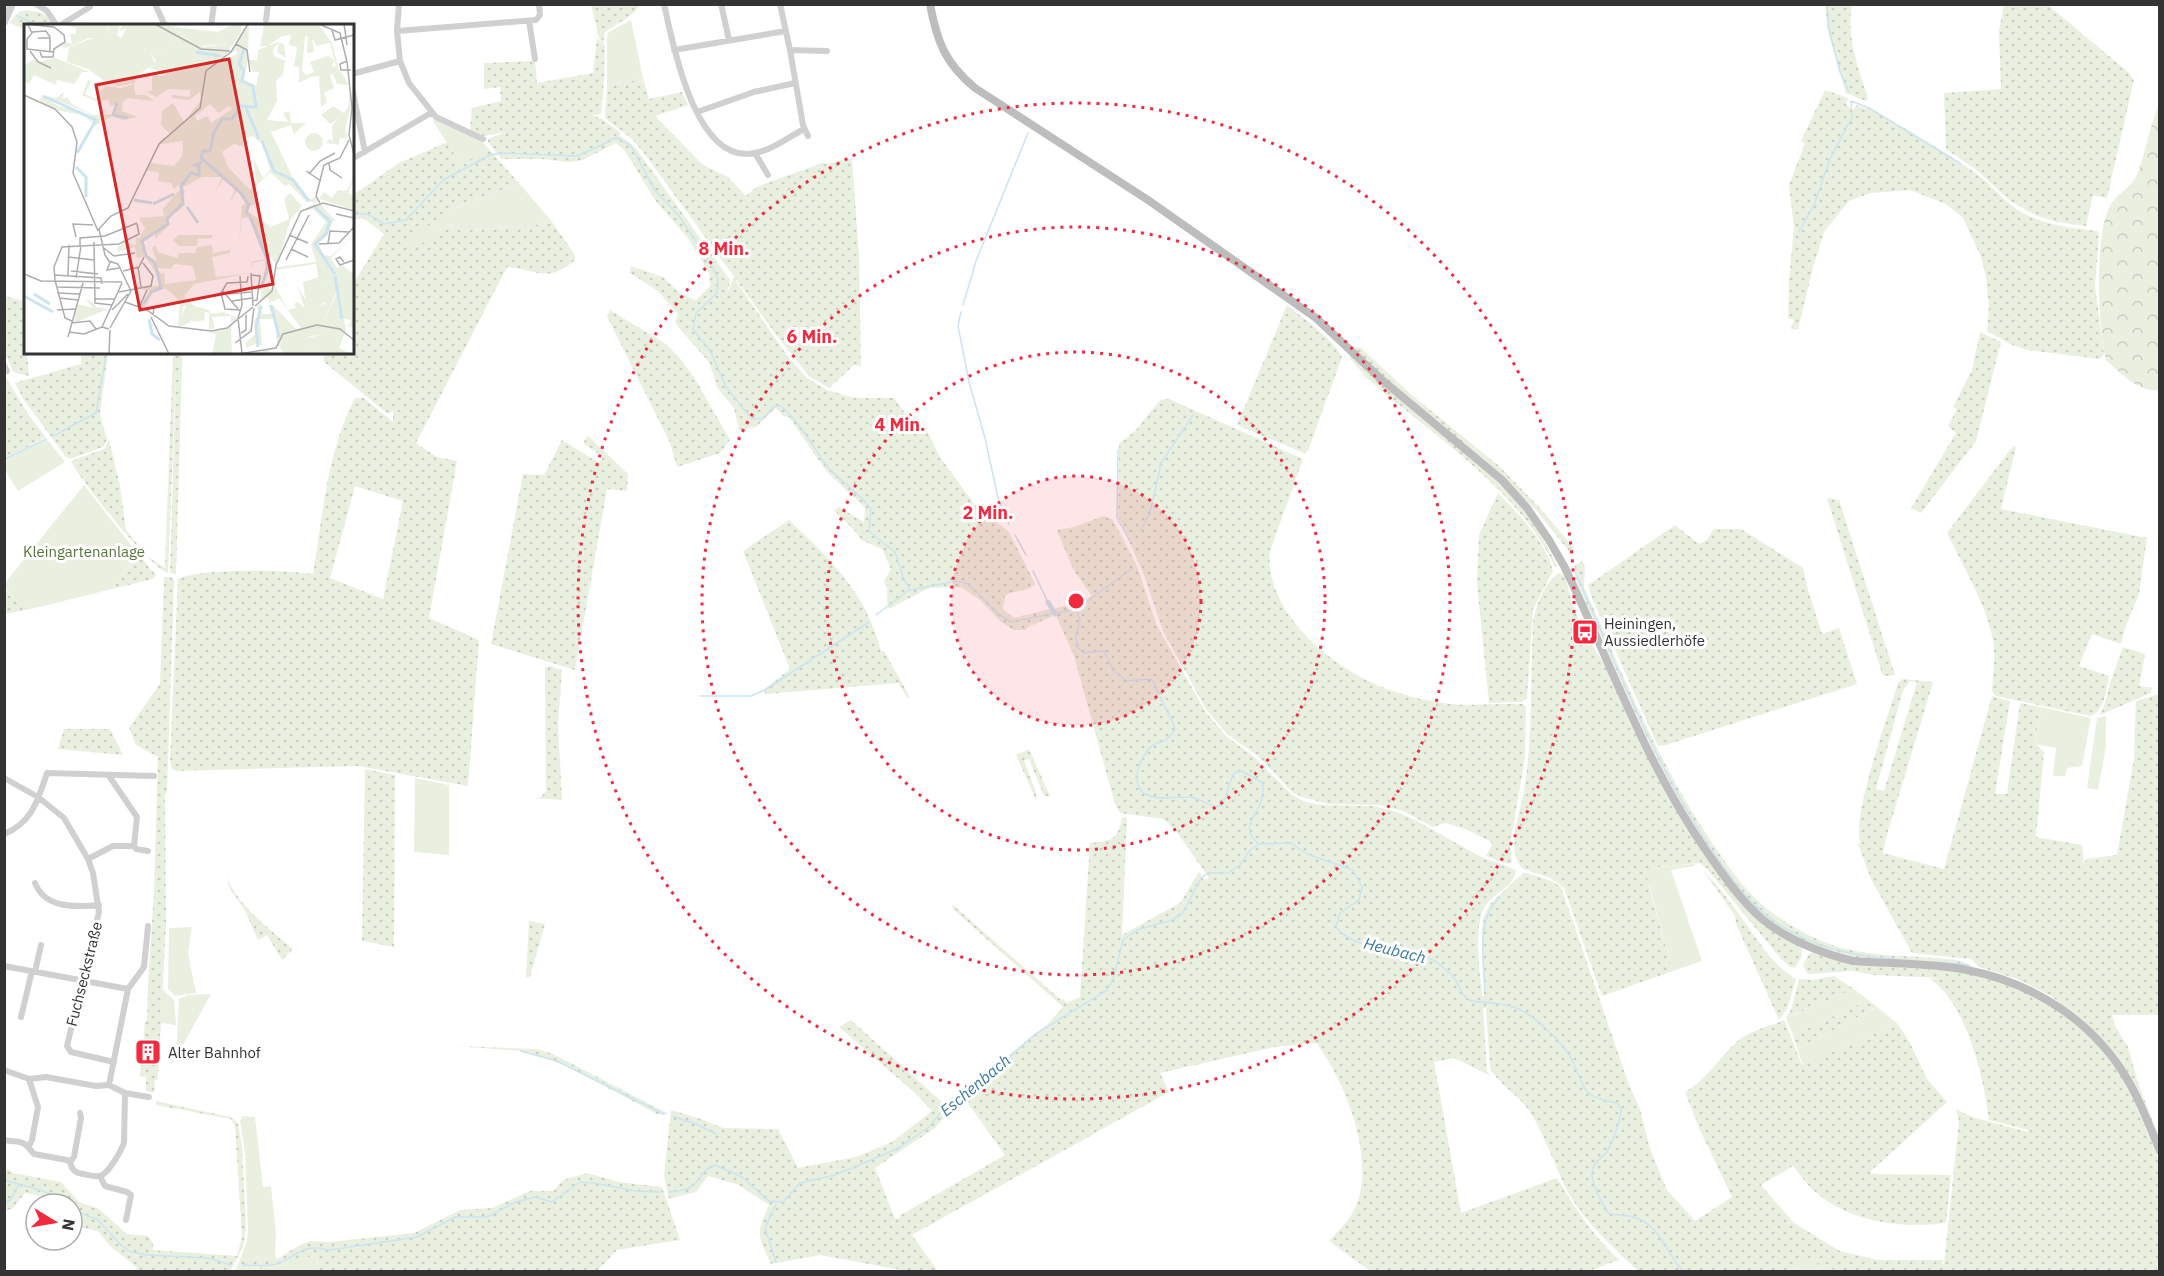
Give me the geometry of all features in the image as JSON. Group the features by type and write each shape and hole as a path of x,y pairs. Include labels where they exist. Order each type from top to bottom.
{"main road":[{"path":"930,4 944,54 967,82 1148,200 1300,305 1381,379 1490,470 1515,494 1549,540 1564,566 1651,758 1694,833 1746,904 1784,934 1835,957 1853,961 1966,970 2010,982 2056,1005 2077,1019 2115,1059 2130,1084 2160,1151"}],"street":[{"path":"4,22 12,4"},
{"path":"36,4 47,11 57,24"},
{"path":"62,24 90,8 88,4"},
{"path":"155,4 164,24"},
{"path":"211,24 214,4"},
{"path":"266,20 268,4"},
{"path":"399,4 400,62 409,82 431,113 483,139"},
{"path":"398,31 536,20 540,15 539,4"},
{"path":"664,4 683,82 697,112 713,135 730,150 742,154 755,153 804,129"},
{"path":"722,4 729,40"},
{"path":"780,4 804,129 808,136"},
{"path":"529,21 535,59"},
{"path":"674,50 786,31"},
{"path":"790,50 827,51"},
{"path":"354,74 400,62"},
{"path":"697,112 754,92 795,83"},
{"path":"354,97 365,152"},
{"path":"354,158 431,113"},
{"path":"755,153 768,175"},
{"path":"4,834 27,820 36,806 47,773 154,776"},
{"path":"109,776 137,817 134,846"},
{"name":"Fuchseckstraße","path":"4,778 38,797 64,818 88,859 99,905 67,1046 71,1053 114,1062"},
{"path":"88,859 113,846 134,846 136,849 148,851"},
{"path":"35,883 38,891 55,903 73,906 99,905"},
{"path":"109,1085 128,989 144,967 148,926"},
{"path":"21,1017 40,945"},
{"path":"4,966 128,989"},
{"path":"4,1070 29,1079 46,1077 96,1086 109,1085 125,1093 149,1097"},
{"path":"29,1079 38,1107 29,1146"},
{"path":"70,1162 72,1170 76,1173 100,1176 105,1174 124,1143 125,1093"},
{"path":"70,1162 74,1157 80,1113"},
{"path":"4,1140 24,1143 34,1154 70,1162"},
{"path":"100,1176 105,1186 131,1195 126,1220"}],"green space":[{"path":"591,4 641,5 630,16 605,32 603,44 599,38"},
{"path":"1825,5 1852,5 1852,40 1868,98 1866,101 1846,93 1828,32"},
{"path":"2004,5 2048,5 2129,73 2134,80 2107,198 2093,195 2086,226 2056,222 2035,215 2010,201 1978,171 1946,149 1944,93 2001,89 1999,31"},
{"path":"26,10 43,13 53,24 24,24 24,29 9,23 19,12"},
{"path":"631,20 643,78 607,87 607,33"},
{"path":"597,38 605,46 604,82 601,114 592,115 602,119 621,133 619,135 635,147 730,280 727,293 734,278 788,357 807,378 827,390 854,398 894,398 919,432 926,429 940,457 974,504 1009,532 1035,584 1028,589 1005,596 1003,609 1014,618 1050,609 1053,616 1026,630 1014,630 1001,622 980,600 961,587 929,588 889,609 884,581 891,569 882,549 861,540 834,510 839,507 864,522 865,508 827,472 789,417 783,416 776,408 756,427 739,430 734,408 718,389 709,362 675,322 678,314 658,291 630,273 631,266 663,277 682,295 696,300 710,286 709,272 687,237 655,200 625,151 616,143 583,160 569,162 542,159 501,159 488,139 506,132 484,136 470,130 472,108 501,101 500,87 484,89 484,63 535,61 537,83 593,73"},
{"path":"643,78 649,99 682,92 688,105 655,116 703,165 728,177 746,196 756,187 822,163 827,164 852,158 859,257 861,366 854,365 829,388 809,376 777,336 644,153 632,139 605,118 607,87"},
{"path":"1825,90 1848,98 1846,104 1852,110 1857,105 1866,109 1868,107 1935,146 1974,172 2022,213 2055,225 2098,231 2095,286 2104,354 2100,359 2027,350 2010,344 1987,331 1989,306 1986,277 1981,257 1963,218 1946,204 1910,190 1871,193 1849,201 1824,232 1798,330 1791,329 1794,320 1788,318 1789,280 1794,228 1789,185 1805,144 1801,141"},
{"path":"2159,105 2160,390 2153,390 2145,389 2131,381 2106,360 2101,327 2099,282 2105,219 2110,206 2137,175"},
{"path":"436,117 481,140 487,147 462,166 433,121"},
{"path":"447,142 462,166 487,147 519,183 450,209 412,250 448,224 461,231 553,223 575,255 575,260 550,274 507,267 416,443 437,457 457,461 429,618 479,640 468,786 358,766 177,771 172,769 170,760 178,579 189,575 224,572 264,571 313,574 332,461 355,398 364,398 393,422 393,411 388,414 323,361 325,354 354,354 354,282 384,234 363,218 354,220 354,194 399,163","holes":["355,486 403,501 383,599 330,578"]},
{"path":"519,183 553,223 461,231 448,224 413,250 407,242 450,209"},
{"path":"4,296 24,301 24,354 27,354 29,376 13,372 4,350"},
{"path":"1287,305 1324,336 1342,357 1308,451 1304,453 1237,425"},
{"path":"610,310 666,344 679,357 694,377 730,440 720,453 677,467 670,443 607,316"},
{"path":"1980,332 2001,342 1976,441 1921,513 1911,508 1956,433 1948,426 1957,409 1953,407 1972,370"},
{"path":"1361,348 1413,396 1499,466 1574,548 1573,554 1536,510 1399,391 1354,349"},
{"path":"82,354 108,354 100,414 107,440 103,447 70,459 66,457 24,400 15,383 81,364"},
{"path":"173,354 182,354 176,574 170,573 176,371 168,573 148,557 165,568"},
{"path":"1350,355 1492,474 1516,500 1541,535 1558,567 1555,567 1539,539 1519,512 1497,488 1472,464 1368,379 1350,359"},
{"path":"5,376 30,417 46,437 5,459"},
{"path":"1169,399 1303,459 1270,551 1270,569 1274,587 1282,604 1293,621 1320,649 1359,676 1389,690 1410,696 1442,703 1523,704 1526,706 1525,758 1510,845 1512,863 1508,864 1486,856 1492,845 1491,842 1468,830 1446,823 1433,827 1403,811 1381,805 1328,804 1292,792 1258,756 1227,734 1206,709 1163,631 1144,575 1118,516 1119,444 1136,430 1160,400"},
{"path":"588,436 628,474 627,491 607,489 575,670 491,644 523,474 544,475 562,440 599,463 603,457 583,443"},
{"path":"47,439 65,462 18,491 5,470 5,461"},
{"path":"109,440 120,486 126,530 148,557 101,503 71,461 104,449"},
{"path":"2013,446 2016,447 2001,509 2147,538 2139,594 2121,644 2092,634 2079,666 2109,676 2102,705 2095,714 2090,716 1996,696 1992,691 1994,652 1990,627 1973,585 1947,533"},
{"name":"Kleingartenanlage","path":"84,485 138,554 112,589 31,609 15,600 5,587 5,583"},
{"path":"1498,493 1523,519 1538,539 1553,571 1533,609 1527,698 1522,702 1489,703 1477,583 1479,535"},
{"path":"1827,498 1839,500 1895,675 1883,676"},
{"path":"1104,516 1112,519 1137,566 1157,626 1205,711 1226,736 1253,756 1291,794 1305,802 1322,805 1373,806 1397,812 1479,856 1516,870 1512,881 1492,898 1484,908 1481,917 1478,951 1482,996 1484,996 1482,929 1483,918 1490,904 1524,872 1551,881 1561,887 1629,1085 1640,1109 1650,1149 1667,1190 1695,1221 1732,1197 1700,1130 1685,1092 1700,1081 1740,1039 1784,1020 1802,1065 1898,1024 1927,1079 1947,1102 1870,1172 1871,1174 1951,1175 1946,1223 1896,1224 1862,1217 1831,1204 1814,1191 1793,1166 1761,1185 1794,1223 1840,1251 1878,1260 1943,1260 1942,1264 1944,1264 1959,1121 1956,1109 1972,1117 2028,1132 2028,1130 1989,1120 1983,1084 1972,1043 1954,1006 1930,979 1940,978 1875,975 1852,971 1808,974 1803,966 1808,955 1814,951 1886,966 1965,972 2010,984 2056,1008 2092,1038 2127,1083 2159,1160 2160,1241 2157,1271 1837,1272 1804,1258 1791,1271 1638,1271 1602,1236 1577,1207 1530,1112 1498,1080 1490,1068 1486,1008 1483,1008 1487,1071 1491,1076 1454,1058 1434,1062 1461,1213 1557,1178 1585,1221 1619,1260 1589,1271 1370,1271 1329,1241 1355,1208 1360,1194 1362,1162 1356,1128 1346,1096 1317,1043 1274,1047 1160,1073 1169,1092 912,1235 938,1271 907,1271 820,1255 771,1264 760,1234 769,1205 739,1185 708,1176 696,1192 669,1199 664,1176 671,1110 723,1128 778,1129 798,1168 856,1157 892,1142 932,1111 914,1092 839,1027 851,1020 943,1103 976,1081 1048,1024 1063,1007 953,909 952,904 1067,1003 1080,997 1090,843 1112,838 1118,831 1122,818 1127,817 1122,935 1180,903 1199,872 1204,880 1209,878 1174,828 1163,819 1120,813 1115,804 1074,656 1053,609 1079,602 1080,604 1092,596 1073,569 1057,530 1074,527","holes":["967,1102 1005,1155 895,1219 875,1168 935,1128 951,1110"]},
{"path":"789,520 833,563 856,594 866,611 881,651 884,651 910,697 908,698 898,683 766,694 763,690 790,669 743,551"},
{"path":"1675,525 1699,544 1707,540 1714,529 1741,529 1803,568 1822,634 1839,628 1857,684 1659,746 1588,585"},
{"path":"138,554 156,575 153,579 112,589"},
{"path":"1582,561 1585,565 1584,587 1656,745 1707,835 1735,875 1754,897 1792,926 1835,946 1864,953 1957,960 1972,965 1970,967 1882,962 1830,952 1786,931 1749,902 1732,883 1709,850 1657,759 1575,578 1575,565"},
{"path":"1559,573 1565,576 1574,609 1588,639 1609,671 1629,717 1723,882 1801,946 1802,956 1795,968 1781,959 1700,863 1650,868 1649,887 1673,971 1602,996 1564,888 1551,878 1523,869 1518,861 1514,840 1528,765 1533,624 1541,596"},
{"path":"164,577 172,577 174,580 167,792 165,794 166,925 158,1076 155,1080 154,1093 146,1091 146,1077 140,1076 145,1022 147,1021 158,757 136,745 129,728 160,684"},
{"path":"4,587 15,600 31,609 5,614"},
{"path":"2123,647 2145,654 2139,686 2152,688 2151,693 2100,715 2104,706"},
{"path":"550,666 562,670 558,725 562,800 535,798 541,797 546,791 545,668"},
{"path":"1902,679 1933,682 1883,853 1944,869 1992,696 2010,701 1995,794 2007,794 2020,703 2041,707 2035,743 2044,752 2036,837 2082,845 2084,864 2086,859 2117,855 2134,759 2136,701 2159,694 2159,1015 2112,1015 2115,1026 2128,1047 2139,1086 2159,1136 2159,1142 2135,1086 2113,1052 2096,1033 2051,996 2017,979 1979,967 1971,959 1912,953 1871,879 1858,844 1860,843 1861,810 1866,788 1898,683","holes":["1910,681 1917,682 1884,791 1876,789 1903,690"]},
{"path":"2041,707 2091,718 2082,766 2067,768 2065,776 2053,776 2056,748 2035,744"},
{"path":"2106,716 2106,746 2098,790 2087,788 2097,718"},
{"path":"64,729 110,729 123,755 58,749"},
{"path":"1029,749 1050,796 1044,796 1029,759 1024,760 1037,802 1016,755"},
{"path":"365,769 395,775 394,947 362,941"},
{"path":"415,778 449,785 449,855 414,852"},
{"path":"1694,864 1694,866 1671,870 1702,961 1673,971 1646,874 1650,868"},
{"path":"1703,870 1772,959 1796,979 1787,1009 1779,1020 1736,924 1735,916"},
{"path":"227,876 245,906 293,949 282,960 267,935 258,940 245,911 229,887"},
{"path":"529,921 545,924 530,977 526,977"},
{"path":"192,927 188,953 196,993 175,996 168,989 169,928"},
{"path":"1834,976 1854,989 1786,1018 1791,1010 1799,979 1811,980"},
{"path":"162,989 174,1000 176,1025 161,1023"},
{"path":"1854,989 1868,1000 1793,1035 1786,1018"},
{"path":"211,994 172,1065 177,1039 179,999 188,995"},
{"path":"1868,1000 1877,1007 1797,1049 1793,1035"},
{"path":"1877,1007 1898,1024 1803,1065 1797,1049"},
{"path":"457,1046 536,1049 553,1054 667,1113 666,1115 657,1114 566,1066 545,1058 519,1051"},
{"path":"156,1101 230,1117 238,1123 242,1147 246,1228 243,1247 230,1271 138,1271 134,1265 110,1246 98,1231 84,1228 84,1204 99,1209 127,1234 148,1236 153,1243 153,1250 237,1256 242,1237 235,1126 231,1119 156,1105"},
{"path":"242,1116 255,1117 263,1187 271,1186 277,1259 241,1258 248,1229 245,1152 240,1122"},
{"path":"5,1167 13,1173 61,1182 70,1192 24,1192 13,1208 5,1211"},
{"path":"587,1173 619,1182 662,1187 680,1240 617,1250 597,1271 319,1271 316,1255 267,1269 237,1268 241,1258 277,1259 310,1241 330,1242 414,1233 460,1210 492,1208 530,1191 553,1191 563,1180"},
{"path":"316,1255 319,1271 234,1271 237,1268 267,1269"},
{"path":"1804,1257 1837,1271 1791,1271"}],"waterway":[{"path":"1827,4 1829,29 1840,72 1849,92"},
{"path":"16,16 34,24"},
{"path":"1799,232 1814,205 1830,159 1852,117 1851,101 1869,108 1961,164"},
{"path":"963,305 976,261 1028,133"},
{"path":"354,215 369,215 384,224 406,220 443,180 488,156 500,153 577,156 611,139 618,138 631,146 655,190 679,216 711,264 718,279 717,293 696,313 693,329 711,352 726,387 752,419 762,419 775,406 781,406 788,413 827,466 871,509 869,531 895,552 910,590 956,581 969,584 998,614 1011,622 1076,609 1080,620 1076,635 1077,647 1084,653 1104,651 1114,671 1127,681 1151,679 1173,723 1175,730 1166,740 1153,745 1143,757 1138,772 1139,787 1150,796 1188,797 1217,806 1222,805 1235,772 1242,771 1263,783 1261,802 1249,829 1253,839 1259,844"},
{"path":"961,312 958,326 969,382 985,438 998,498 1009,524"},
{"path":"53,436 96,413 106,356"},
{"path":"1140,531 1150,513 1161,463 1193,415"},
{"path":"4,460 46,439"},
{"path":"1118,450 1117,518 1130,541"},
{"path":"1015,535 1026,555"},
{"path":"1076,609 1133,568"},
{"path":"1033,571 1048,602"},
{"path":"1577,576 1653,747 1689,814 1737,886 1771,919 1814,943 1845,952 1895,959"},
{"path":"876,615 909,590"},
{"path":"1048,602 1055,614"},
{"path":"700,696 751,696 765,690 869,622"},
{"name":"Heubach","path":"669,1192 685,1190 693,1186 705,1171 715,1165 742,1177 769,1201 783,1202 800,1183 835,1175 897,1149 929,1127 947,1105 981,1082 1034,1035 1107,990 1113,979 1123,940 1137,930 1172,920 1183,913 1201,878 1208,873 1228,873 1240,865 1250,850 1259,844 1291,843 1307,854 1353,870 1362,887 1359,900 1340,913 1336,927 1345,935 1367,945 1429,958 1452,975 1467,998 1475,1002 1507,1005 1525,1012 1562,1045 1590,1094 1596,1098 1617,1103 1621,1109 1616,1132 1606,1153 1594,1165 1592,1171 1596,1191 1609,1214 1633,1217 1650,1226 1684,1272"},
{"path":"1485,991 1484,929 1492,906 1500,897"},
{"path":"1939,962 1968,965"},
{"path":"521,1051 557,1061 664,1114"},
{"path":"672,1116 716,1134"},
{"name":"Eschenbach","path":"4,1180 46,1192"},
{"name":"Eschenbach","path":"242,1265 276,1264 300,1251 311,1248 329,1250 417,1237 455,1217 487,1217 516,1202 535,1197 552,1202 580,1182 636,1191 661,1192"},
{"path":"4,1203 10,1200 19,1185"},
{"path":"776,1204 765,1228 776,1262"},
{"name":"Eschenbach","path":"84,1214 98,1220 122,1246 131,1252 208,1258 231,1265"}],"place":[{"name":"Heiningen, Aussiedlerhöfe","path":"1585,632"},
{"name":"Alter Bahnhof","path":"148,1052"}]}
